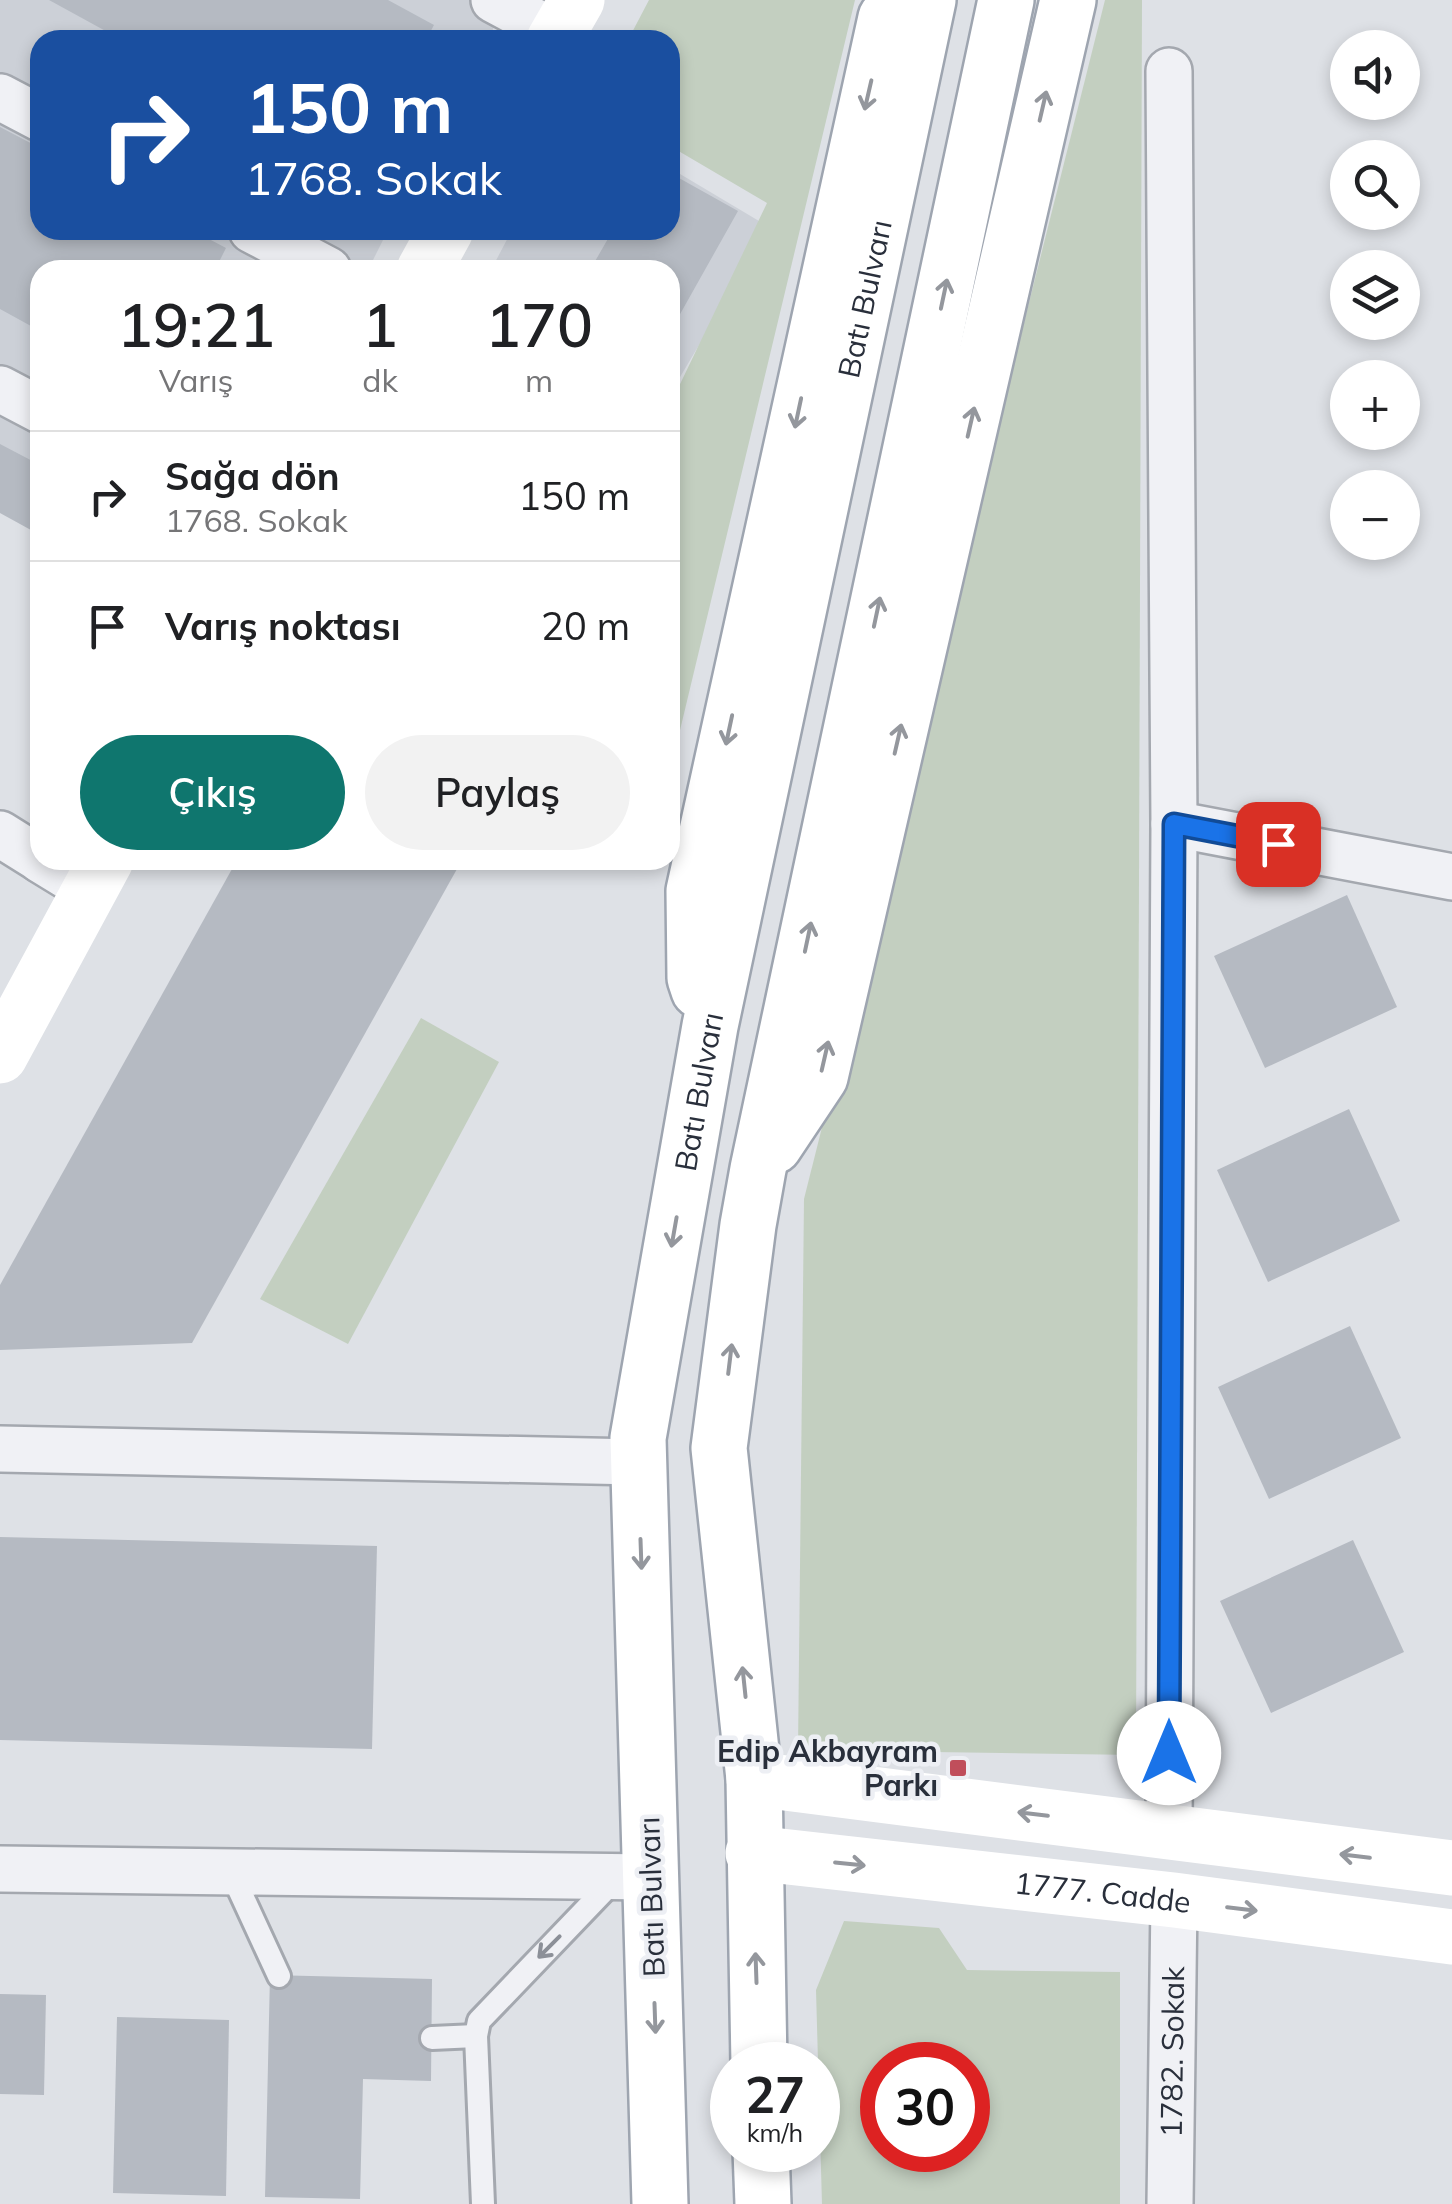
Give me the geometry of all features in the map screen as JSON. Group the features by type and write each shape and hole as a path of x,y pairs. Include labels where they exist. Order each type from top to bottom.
{"main road":[{"path":"710,1026 695,978 694,891 890,0"},
{"name":"Batı Bulvarı","path":"660,2204 634,1877 638,1438 710,1026 928,0"},
{"path":"758,2042 754,1779 719,1448 758,1169 1006,0"},
{"path":"758,1169 820,1077 1068,0"},
{"path":"0,1056 98,875"},
{"path":"754,1779 1452,1868"},
{"name":"1777. Cadde","path":"753,1853 1452,1936"},
{"path":"762,2172 763,2204"}],"street":[{"path":"494,0 563,25"},
{"path":"1169,1832 1174,824 1170,71"},
{"path":"0,97 30,113"},
{"path":"271,240 309,260"},
{"path":"0,389 30,405"},
{"path":"1174,824 1452,876"},
{"path":"0,834 30,853"},
{"path":"0,1449 638,1462"},
{"path":"0,1869 634,1877"},
{"name":"1782. Sokak","path":"1170,2204 1174,1900"}],"lane":[{"path":"230,1872 279,1976"},
{"path":"483,2204 476,2036 479,2021 492,2003 634,1877"},
{"path":"432,2038 476,2036"}],"shaded area":[{"path":"0,0 509,0 492,30 30,30 30,240 383,240 373,260 30,260 30,489 0,476"},
{"path":"680,174 769,227 680,377 680,260 496,260 507,240 680,240"}],"green space":[{"path":"649,0 855,0 680,730 680,384 767,203 680,152 680,30 633,30"},
{"path":"1105,0 1142,0 1136,1755 798,1750 804,1199"},
{"path":"421,1018 499,1062 348,1344 260,1299"},
{"path":"844,1921 939,1928 967,1970 1120,1972 1120,2204 822,2204 821,2172 840,2172 840,2042 817,2042 816,1990"}],"building":[{"path":"49,0 388,0 434,25 431,30 104,30"},
{"path":"0,127 30,143 30,240 211,240 226,248 220,260 30,260 30,326 0,309"},
{"path":"680,179 738,211 680,314 680,260 596,260 607,240 680,240"},
{"path":"0,444 30,460 30,530 0,513"},
{"path":"231,870 456,870 192,1343 0,1350 0,1285"},
{"path":"1347,895 1397,1007 1265,1068 1214,956"},
{"path":"1349,1109 1400,1221 1268,1282 1217,1170"},
{"path":"1350,1326 1401,1438 1269,1499 1218,1387"},
{"path":"0,1537 377,1546 372,1749 0,1740"},
{"path":"1353,1540 1404,1652 1271,1713 1220,1601"},
{"path":"270,1975 432,1979 431,2081 363,2079 360,2199 265,2197"},
{"path":"0,1994 46,1995 44,2095 0,2094"},
{"path":"117,2017 229,2020 226,2196 113,2193"}],"place":[{"name":"Edip Akbayram Parkı","path":"958,1768"}],"route":[{"path":"1169,1753 1174,824 1278,844"}]}
